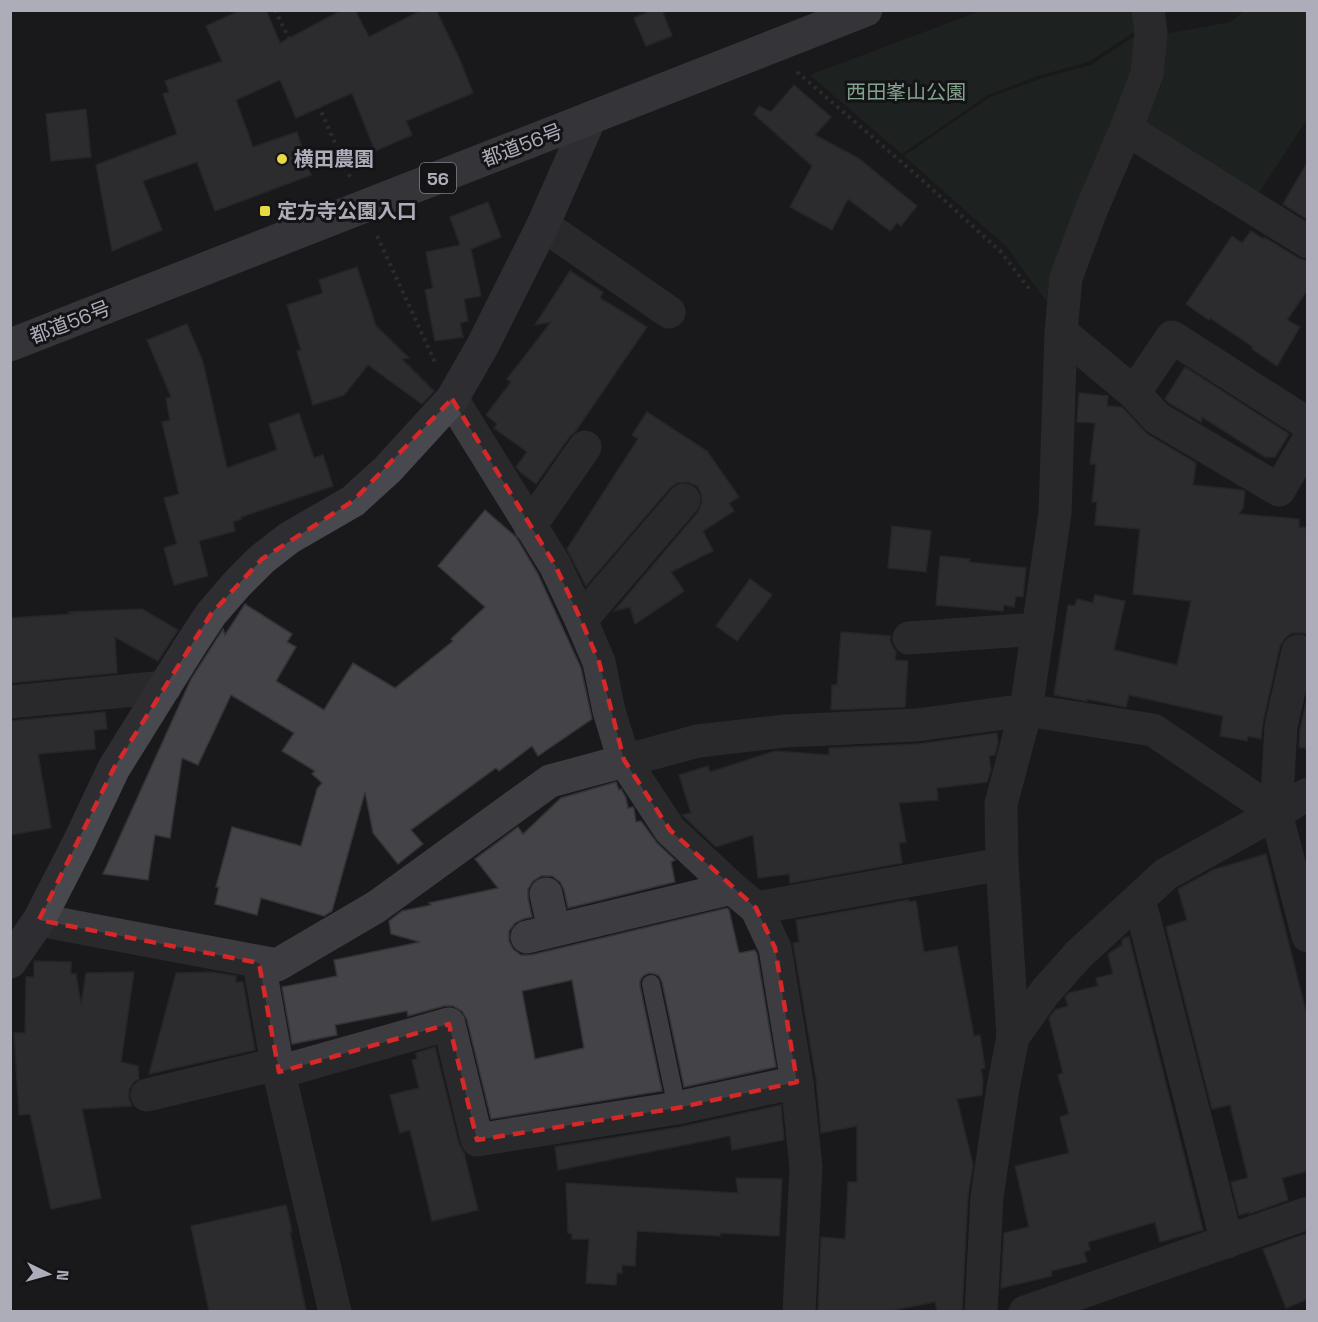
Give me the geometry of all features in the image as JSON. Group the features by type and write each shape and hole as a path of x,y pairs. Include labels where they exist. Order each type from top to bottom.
{"main road":[{"name":"都道56号","path":"10,345 866,10"}],"street":[{"path":"981,1311 987,1197 1012,1037 1002,864 1001,804 1026,710 1055,513 1061,332 1066,278 1147,74 1150,33 1148,10"},
{"path":"10,962 39,920 114,768 211,614 262,559 289,538 353,501 388,470 452,399 483,345 543,225 590,118"},
{"path":"1126,129 1308,242"},
{"path":"543,225 669,312"},
{"path":"1061,332 1134,393 1158,418 1279,490 1308,441"},
{"path":"1134,393 1172,337 1308,424"},
{"path":"452,399 555,565 599,662 609,711 624,760 670,830 744,898 776,948 797,1082 806,1167 799,1311"},
{"path":"530,526 585,447"},
{"path":"581,620 684,500"},
{"path":"909,638 1038,629"},
{"path":"1308,653 1298,651 1281,726 1288,825 1308,936"},
{"path":"10,702 165,687"},
{"path":"39,920 277,965 376,907 550,781 698,741 785,731 917,725 1026,710 1153,730 1288,825"},
{"path":"1012,1037 1045,992 1079,954 1166,874 1288,825 1308,794"},
{"path":"546,894 541,933 744,898 1002,864"},
{"path":"1139,899 1227,1242"},
{"path":"259,963 278,1068 335,1311"},
{"path":"147,1095 278,1068 449,1024 477,1140 677,1108 797,1082"},
{"path":"1025,1311 1308,1214"}],"lane":[{"path":"651,984 677,1108"}],"path":[{"path":"275,10 452,399"},
{"path":"770,48 1001,252 1061,332"}],"highlighted area":[{"path":"452,399 555,565 599,662 624,760 670,830 756,908 775,948 797,1082 677,1108 477,1140 449,1024 279,1072 259,963 39,920 114,768 211,614 262,559 353,501"}],"green space":[{"name":"西田峯山公園","path":"980,11 1134,11 1136,31 1088,62 1041,75 988,95 902,154 810,75"},
{"path":"1244,11 1307,11 1307,119 1255,199 1140,130 1161,86 1165,34 1231,22"},
{"path":"1138,34 1129,87 1051,308 1007,247 904,156 990,97 1042,78 1091,65"}],"building":[{"path":"241,10 266,10 280,43 342,10 355,10 369,37 422,10 436,10 473,93 406,121 412,135 375,151 352,93 296,118 280,80 236,100 253,147 297,132 311,175 215,211 197,162 143,181 162,230 112,251 96,165 177,134 163,94 169,92 165,81 222,61 206,26"},
{"path":"653,10 662,10 672,36 646,46 634,18"},
{"path":"794,85 831,117 815,135 858,158 917,206 901,226 897,223 890,231 848,199 832,230 790,207 812,166 754,114 759,106 771,112"},
{"path":"86,109 91,157 51,161 46,114"},
{"path":"1308,161 1308,220 1283,204"},
{"path":"488,202 501,237 471,249 481,296 464,299 468,321 460,323 463,337 435,341 425,290 433,288 426,252 460,245 450,217"},
{"path":"1251,231 1298,258 1308,261 1308,289 1287,320 1300,327 1277,366 1252,349 1253,347 1186,304 1232,236 1242,243"},
{"path":"357,267 376,326 409,358 402,359 434,391 422,404 368,365 344,395 313,405 297,351 301,350 287,305 323,293 319,280"},
{"path":"570,271 603,292 600,298 647,327 575,432 536,484 516,467 527,452 494,428 497,424 486,415 511,382 507,379 551,322 535,325"},
{"path":"187,324 203,362 227,468 277,450 269,424 299,413 314,458 323,455 333,486 241,517 233,522 235,531 199,541 208,576 174,585 164,548 177,544 164,498 179,494 162,422 170,420 166,398 171,397 147,340"},
{"path":"1185,367 1289,434 1275,457 1265,457 1202,417 1201,422 1165,399"},
{"path":"1079,393 1108,396 1107,406 1122,407 1147,434 1196,463 1193,485 1245,491 1243,508 1239,514 1299,519 1299,527 1308,528 1308,634 1292,633 1280,646 1261,739 1248,736 1247,741 1220,736 1223,716 1129,695 1126,707 1054,695 1068,605 1075,606 1077,599 1093,603 1095,595 1125,601 1114,650 1177,665 1191,601 1133,594 1140,529 1095,525 1097,502 1092,502 1096,464 1090,464 1095,423 1077,422"},
{"path":"647,412 707,451 739,497 729,503 734,511 703,531 713,551 671,572 684,591 635,624 630,607 614,611 698,512 702,503 701,493 697,486 687,482 677,483 670,488 586,586 567,549 638,439 632,435"},
{"path":"485,510 516,537 538,574 581,668 592,719 538,756 532,746 499,771 496,768 411,830 423,844 398,864 373,833 365,792 332,911 324,916 261,898 257,915 215,904 219,887 216,887 232,827 301,846 317,789 322,783 312,774 315,771 282,751 294,733 231,695 198,765 182,758 170,838 155,835 148,880 103,874 191,679 223,629 225,635 245,604 292,634 287,642 296,647 276,681 324,710 353,663 395,688 453,641 451,639 485,607 438,566"},
{"path":"892,526 931,531 926,572 888,568"},
{"path":"940,556 970,559 969,562 1026,568 1023,597 1016,596 1014,607 1004,605 1003,611 936,605"},
{"path":"750,579 772,595 737,641 716,626"},
{"path":"142,609 178,630 158,661 115,637 117,673 10,683 10,618 72,614 68,612"},
{"path":"841,632 891,636 890,640 896,651 895,660 908,661 905,707 831,710 832,685 837,685"},
{"path":"1308,694 1308,749 1299,747 1300,729"},
{"path":"105,712 107,729 94,730 95,749 38,754 51,828 10,835 10,721"},
{"path":"997,733 998,743 995,755 989,756 991,770 987,782 937,788 938,800 899,803 906,842 899,843 902,863 790,883 789,874 758,878 753,835 716,847 682,815 691,813 679,775 708,766 710,772 775,751 829,755 829,748 918,744"},
{"path":"616,782 626,798 628,808 633,807 634,809 636,822 641,821 657,843 675,860 671,862 675,882 568,908 560,882 552,876 541,876 533,881 528,889 532,917 515,923 509,931 509,941 513,949 521,955 531,955 727,908 739,953 755,950 757,954 776,1067 684,1087 662,982 659,976 649,973 643,976 640,986 662,1091 491,1119 467,1020 462,1011 453,1006 444,1006 408,1016 407,1011 335,1025 337,1035 292,1044 282,987 337,976 334,960 420,942 391,934 389,921 402,911 498,888 475,859 518,827 523,834 561,798","holes":["572,980 584,1048 535,1059 522,991"]},
{"path":"1266,854 1308,1019 1308,1171 1282,1178 1288,1200 1249,1214 1249,1212 1239,1215 1231,1182 1248,1178 1230,1105 1212,1109 1166,927 1187,920 1178,889 1213,870"},
{"path":"908,900 908,902 916,901 924,952 957,946 974,1036 980,1035 985,1068 981,1069 982,1095 957,1099 973,1165 968,1196 962,1311 937,1311 935,1302 889,1311 818,1311 821,1237 845,1239 848,1182 857,1182 857,1126 821,1133 816,1079 793,943 799,942 796,920"},
{"path":"1129,937 1203,1230 1160,1242 1155,1222 1088,1242 1090,1250 1084,1252 1087,1262 1051,1271 1052,1276 1001,1288 1004,1233 1029,1227 1015,1166 1069,1153 1060,1117 1069,1114 1058,1075 1063,1073 1049,1018 1055,1010 1068,1006 1065,997 1069,993 1098,986 1096,978 1113,974 1108,954 1122,945 1124,938"},
{"path":"34,961 71,962 71,974 76,974 81,1005 86,973 134,972 121,1062 138,1066 139,1079 129,1090 132,1106 82,1109 101,1198 51,1209 30,1114 19,1115 14,1033 25,1033 26,977 34,977"},
{"path":"211,972 236,976 236,982 243,982 255,1050 149,1074 176,973"},
{"path":"435,1047 478,1210 432,1221 410,1130 400,1133 390,1095 419,1088 412,1060 417,1059 416,1053"},
{"path":"781,1105 784,1140 732,1150 730,1136 558,1170 555,1147 680,1127"},
{"path":"736,1178 782,1179 779,1236 720,1233 720,1236 637,1231 635,1266 622,1265 622,1273 617,1273 616,1285 586,1283 589,1239 572,1239 572,1234 568,1233 566,1183 738,1193"},
{"path":"286,1205 306,1311 209,1311 191,1226"},
{"path":"1308,1233 1308,1299 1286,1308 1263,1249"}],"place":[{"name":"横田農園","path":"282,159"},
{"name":"定方寺公園入口","path":"265,211"}]}
